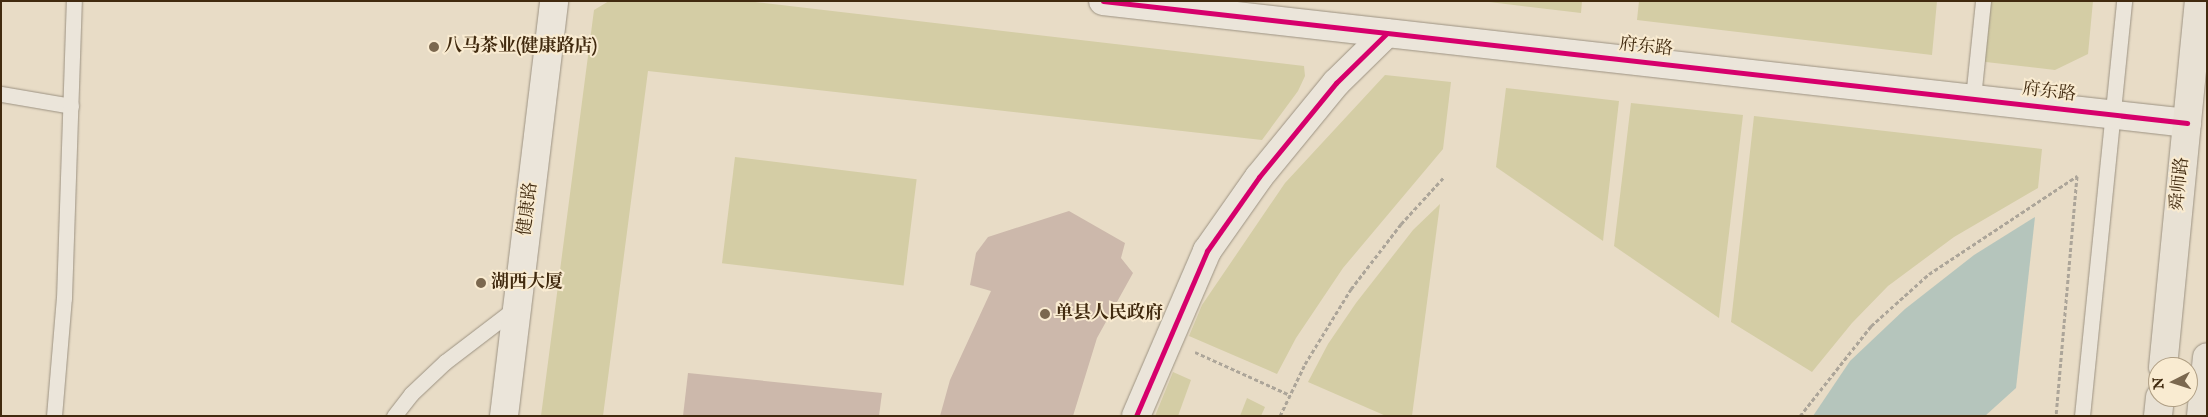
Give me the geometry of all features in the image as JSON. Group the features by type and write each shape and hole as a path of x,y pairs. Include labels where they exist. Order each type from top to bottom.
{"main road":[{"name":"舜师路","path":"2164,357 2199,1"},
{"path":"2201,416 2207,357"}],"street":[{"name":"健康路","path":"504,416 554,1"},
{"name":"府东路","path":"1103,1 2187,123"},
{"path":"1136,416 1167,339 1207,251 1259,176 1336,83 1387,33"}],"lane":[{"path":"54,416 64,298 74,1"},
{"path":"1973,98 1983,1"},
{"path":"2082,416 2124,1"},
{"path":"1,94 71,106"},
{"path":"394,416 411,394 445,362 517,307"}],"path":[{"path":"1800,416 1870,326 1929,274 2077,176 2056,416"},
{"path":"1280,416 1350,289 1400,224 1444,177"},
{"path":"1167,339 1290,395"}],"shaded area":[{"path":"609,1 746,1 1304,66 1305,76 1298,91 1262,140 648,71 603,416 541,416 594,10"},
{"path":"1481,1 1582,1 1581,13"},
{"path":"1639,1 1937,1 1932,55 1637,20"},
{"path":"1983,1 2093,1 2088,54 2055,70 1977,61"},
{"path":"1385,75 1451,82 1443,149 1343,268 1296,338 1277,374 1189,336 1202,305 1285,183"},
{"path":"1506,88 1619,101 1603,241 1496,167"},
{"path":"1631,103 1743,115 1719,318 1614,246"},
{"path":"1754,116 2042,149 2038,188 1954,237 1888,286 1852,323 1812,372 1731,322"},
{"path":"735,157 917,179 904,286 722,263"},
{"path":"1440,204 1412,416 1386,416 1308,382 1328,344 1356,303 1413,230"},
{"path":"2035,217 2016,388 1985,416 1813,416 1850,361 1905,309 1974,255"},
{"path":"1173,372 1191,380 1178,416 1155,416"},
{"path":"1247,398 1265,407 1261,416 1240,416"}],"building":[{"name":"单县人民政府","path":"1069,211 1125,243 1121,258 1133,273 1097,338 1073,416 940,416 950,380 991,291 970,285 976,253 988,237"},
{"path":"688,373 882,393 879,416 683,416"}],"cycle path":[{"path":"1103,1 2187,123"},
{"path":"1136,416 1207,251 1259,177 1336,83 1387,33"}],"place":[{"name":"八马茶业(健康路店)","path":"434,47"},
{"name":"湖西大厦","path":"481,283"},
{"name":"单县人民政府","path":"1045,314"}]}
